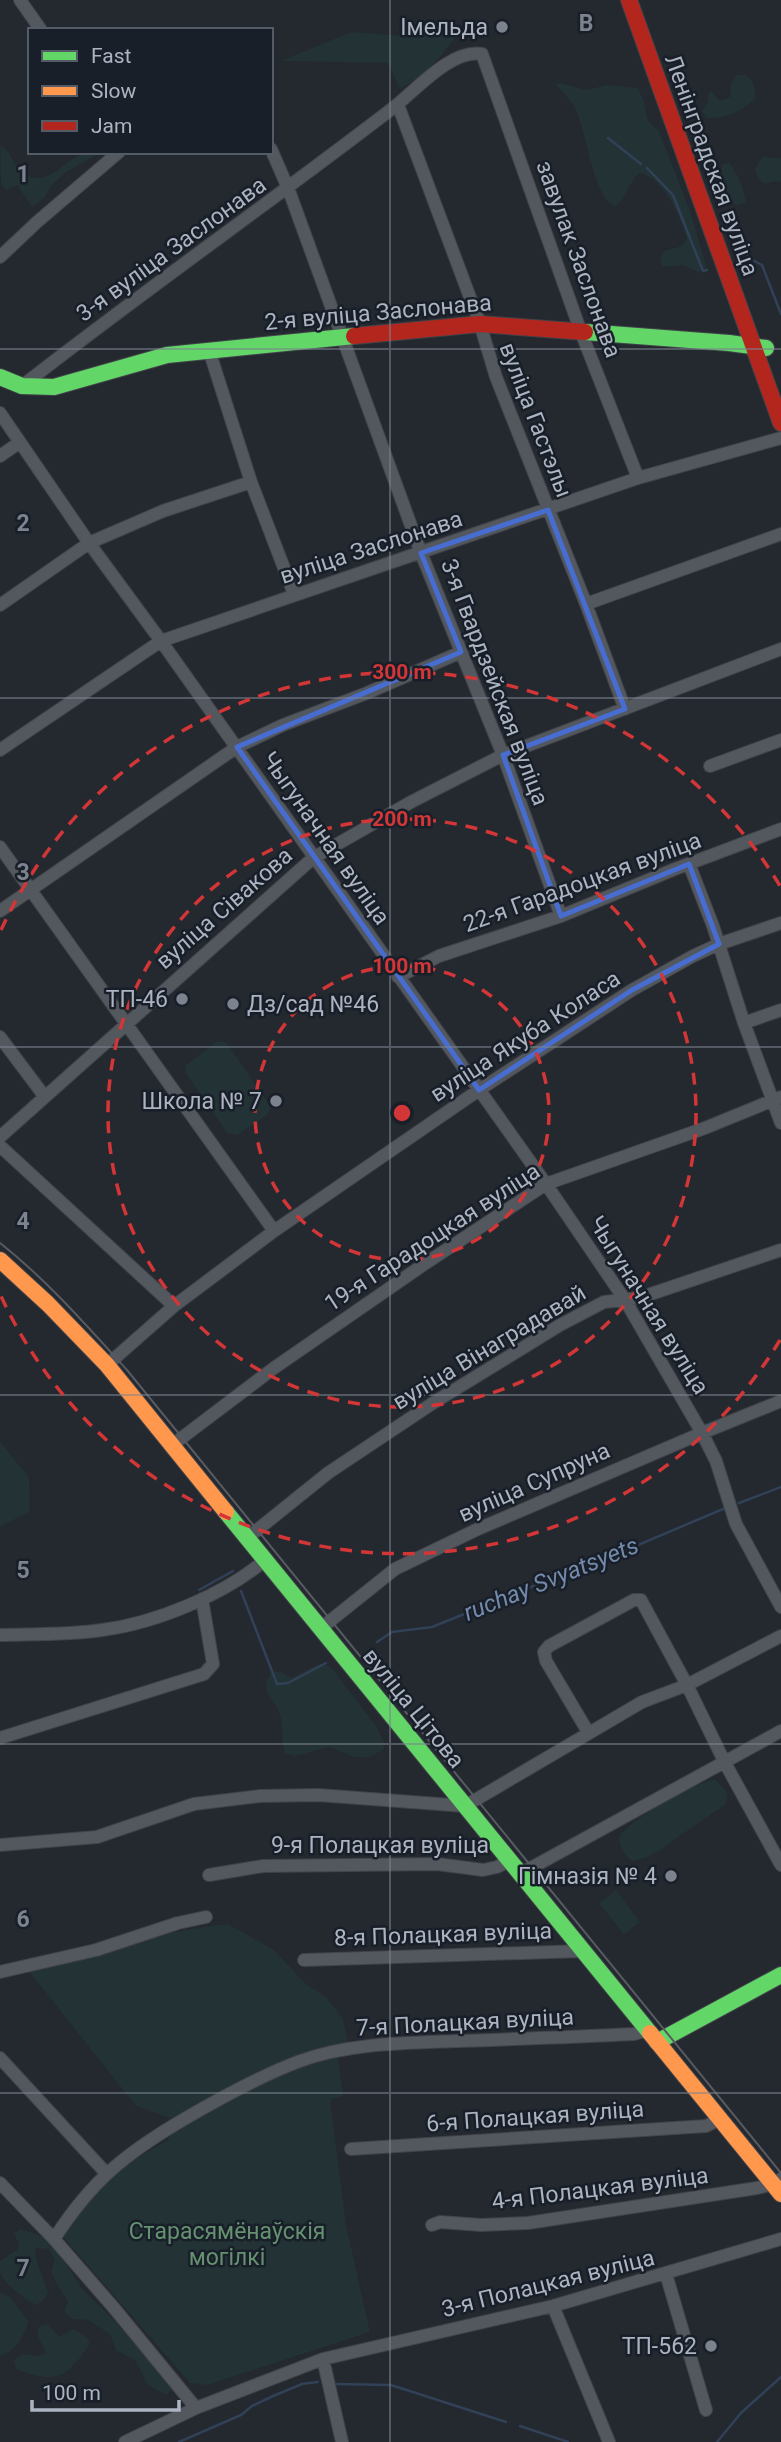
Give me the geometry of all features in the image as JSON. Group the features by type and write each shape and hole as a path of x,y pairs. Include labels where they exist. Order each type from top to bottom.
{"main road":[{"name":"Ленінградская вуліца","path":"629,0 643,27 760,348 781,423"},
{"name":"Ленінградская вуліца","path":"640,0 643,27"},
{"name":"2-я вуліца Заслонава","path":"0,377 22,386 54,387 167,355 480,324 760,348"},
{"name":"Ленінградская вуліца","path":"760,348 781,390"},
{"name":"вуліца Цітова","path":"0,1260 48,1304 107,1365 582,1951 778,2186"},
{"path":"653,2036 781,1975"}],"street":[{"path":"20,0 40,28"},
{"name":"3-я вуліца Заслонава","path":"22,386 398,105 446,64 463,55 482,54"},
{"name":"завулак Заслонава","path":"482,54 581,332 638,478"},
{"name":"вуліца Гастэлы","path":"398,105 480,324 496,377 625,709"},
{"path":"0,257 117,154"},
{"name":"3-я Гвардзейская вуліца","path":"273,154 288,188 421,553 503,755 561,916"},
{"path":"209,350 251,482 295,594"},
{"name":"Чыгуначная вуліца","path":"0,413 89,543 547,1184 625,1300 702,1433 716,1461 736,1524 781,1607"},
{"name":"вуліца Заслонава","path":"0,750 161,641 638,478 781,438"},
{"path":"0,456 20,442"},
{"path":"0,605 89,543 163,511 251,482"},
{"path":"586,604 781,534"},
{"name":"вуліца Сівакова","path":"0,1137 313,858 411,802 503,755 781,649"},
{"path":"0,911 237,747 283,725 367,693 461,652"},
{"path":"710,766 781,740"},
{"name":"22-я Гарадоцкая вуліца","path":"398,977 439,956 561,916 781,829"},
{"path":"0,847 274,1231"},
{"path":"689,864 719,944 744,1023 777,1098 781,1123"},
{"name":"вуліца Якуба Коласа","path":"107,1365 174,1306 274,1231 478,1090 632,990 719,944 781,923"},
{"path":"744,1023 781,1010"},
{"path":"0,1037 45,1097"},
{"name":"19-я Гарадоцкая вуліца","path":"171,1446 274,1368 423,1265 547,1184 705,1128 777,1098"},
{"path":"0,1146 174,1306"},
{"name":"вуліца Вінаградавай","path":"246,1539 328,1473 433,1403 560,1325 604,1302 639,1297 781,1250"},
{"name":"вуліца Супруна","path":"320,1629 395,1569 478,1529 781,1401"},
{"path":"0,1635 102,1631 156,1618 202,1599 264,1561"},
{"path":"0,1738 204,1674 213,1664 202,1599"},
{"path":"588,1732 546,1661 544,1652 549,1646 634,1600 641,1600 781,1865"},
{"path":"0,1844 97,1837 194,1804 260,1796 318,1795 465,1806 642,1702 687,1685 781,1636"},
{"path":"520,1874 781,1731"},
{"name":"9-я Полацкая вуліца","path":"209,1875 263,1866 437,1864 483,1870 509,1861"},
{"path":"0,1972 96,1950 178,1923 206,1917"},
{"name":"8-я Полацкая вуліца","path":"304,1960 582,1951"},
{"name":"7-я Полацкая вуліца","path":"54,2239 72,2210 106,2173 136,2149 210,2104 302,2060 396,2043 634,2034 653,2036"},
{"path":"0,2058 106,2173"},
{"name":"6-я Полацкая вуліца","path":"351,2149 706,2126 720,2119"},
{"path":"0,2183 54,2239 196,2408"},
{"name":"4-я Полацкая вуліца","path":"432,2225 440,2222 481,2225 528,2223 778,2186"},
{"name":"3-я Полацкая вуліца","path":"125,2442 196,2408 323,2359 553,2306 781,2238"},
{"path":"666,2274 706,2410"},
{"path":"553,2306 609,2442"},
{"path":"323,2359 342,2442"}],"highlighted area":[{"path":"548,510 625,709 503,755 561,916 689,864 719,944 632,990 479,1090 237,747 461,652 421,553"}],"green space":[{"path":"450,19 462,28 435,62 419,77 400,89 388,63 281,61 351,32 406,36 428,30"},
{"path":"737,75 746,75 753,82 756,97 734,113 706,118 702,111 708,102 708,94 711,91 719,100 731,96 730,85"},
{"path":"555,84 586,90 607,85 638,88 648,121 659,131 690,211 705,269 698,272 684,265 662,267 660,259 664,251 682,246 687,239 670,199 648,176 639,173 615,207 607,200 595,175 578,115 571,102"},
{"path":"0,145 23,173 35,178 50,175 83,154 94,154 66,172 50,187 45,197 32,207 17,185 6,191 1,184"},
{"path":"762,157 781,158 781,182 765,184 758,179 755,169"},
{"path":"729,163 740,181 746,202 736,206 721,175 722,165"},
{"path":"217,1041 226,1042 271,1107 267,1115 237,1135 227,1133 185,1072 186,1065"},
{"path":"0,1442 29,1477 30,1511 0,1527"},
{"path":"318,1664 327,1665 334,1671 377,1727 385,1745 383,1750 370,1757 355,1757 330,1747 294,1756 285,1753 280,1716 267,1693 267,1679 274,1671 291,1678"},
{"path":"715,1779 728,1794 725,1805 649,1857 632,1861 624,1853 619,1837 636,1820 677,1795"},
{"path":"616,1890 640,1922 624,1935 599,1903"},
{"name":"Старасямёнаўскія могілкі","path":"228,1924 274,1950 306,1984 326,1997 343,2019 349,2047 337,2049 343,2096 330,2099 346,2225 370,2332 207,2385 190,2383 63,2234 115,2171 168,2140 173,2119 136,2106 28,1970 153,1937"},
{"path":"20,2229 41,2236 56,2247 82,2289 112,2318 173,2389 166,2395 148,2385 136,2361 116,2350 110,2334 88,2320 72,2319 64,2312 68,2301 51,2271 55,2260 49,2249 35,2248 48,2293 44,2300 36,2305 6,2282 0,2273 0,2261 17,2250 19,2242 13,2234"},
{"path":"0,2292 10,2297 29,2322 15,2347 0,2356"},
{"path":"48,2324 59,2337 74,2329 87,2338 90,2344 74,2365 59,2375 41,2377 16,2369 14,2360 23,2354 39,2356 46,2353 37,2335 39,2326"}],"waterway":[{"path":"608,138 641,164"},
{"path":"647,168 673,195 703,271 707,270"},
{"path":"747,255 762,265 781,314"},
{"name":"ruchay Svyatsyets","path":"739,1503 781,1487"},
{"name":"ruchay Svyatsyets","path":"377,1642 392,1632 432,1627 723,1509"},
{"path":"199,1590 233,1571"},
{"name":"ruchay Svyatsyets","path":"241,1591 277,1684 288,1683 326,1663"},
{"path":"717,2442 741,2413 781,2377"},
{"path":"179,2442 241,2415 252,2406 273,2396 302,2384 318,2382"},
{"path":"337,2384 391,2385 506,2422"},
{"path":"520,2426 568,2442"}],"tram line":[{"path":"0,1243 50,1288 127,1370 781,2173"}],"traffic: fast":[{"path":"585,332 766,348"},
{"path":"0,377 22,386 54,387 167,355 354,336"},
{"path":"226,1512 650,2033"},
{"path":"657,2042 781,1975"}],"traffic: slow":[{"path":"0,1260 48,1304 107,1365 226,1512"},
{"path":"650,2033 781,2194"}],"traffic: jam":[{"path":"629,0 781,423"},
{"path":"354,336 480,324 585,332"}],"place":[{"name":"Імельда","path":"502,27"},
{"name":"ТП-46","path":"182,999"},
{"name":"Дз/сад №46","path":"233,1004"},
{"name":"Школа № 7","path":"276,1101"},
{"name":"Гімназія № 4","path":"671,1876"},
{"name":"ТП-562","path":"711,2346"}]}
